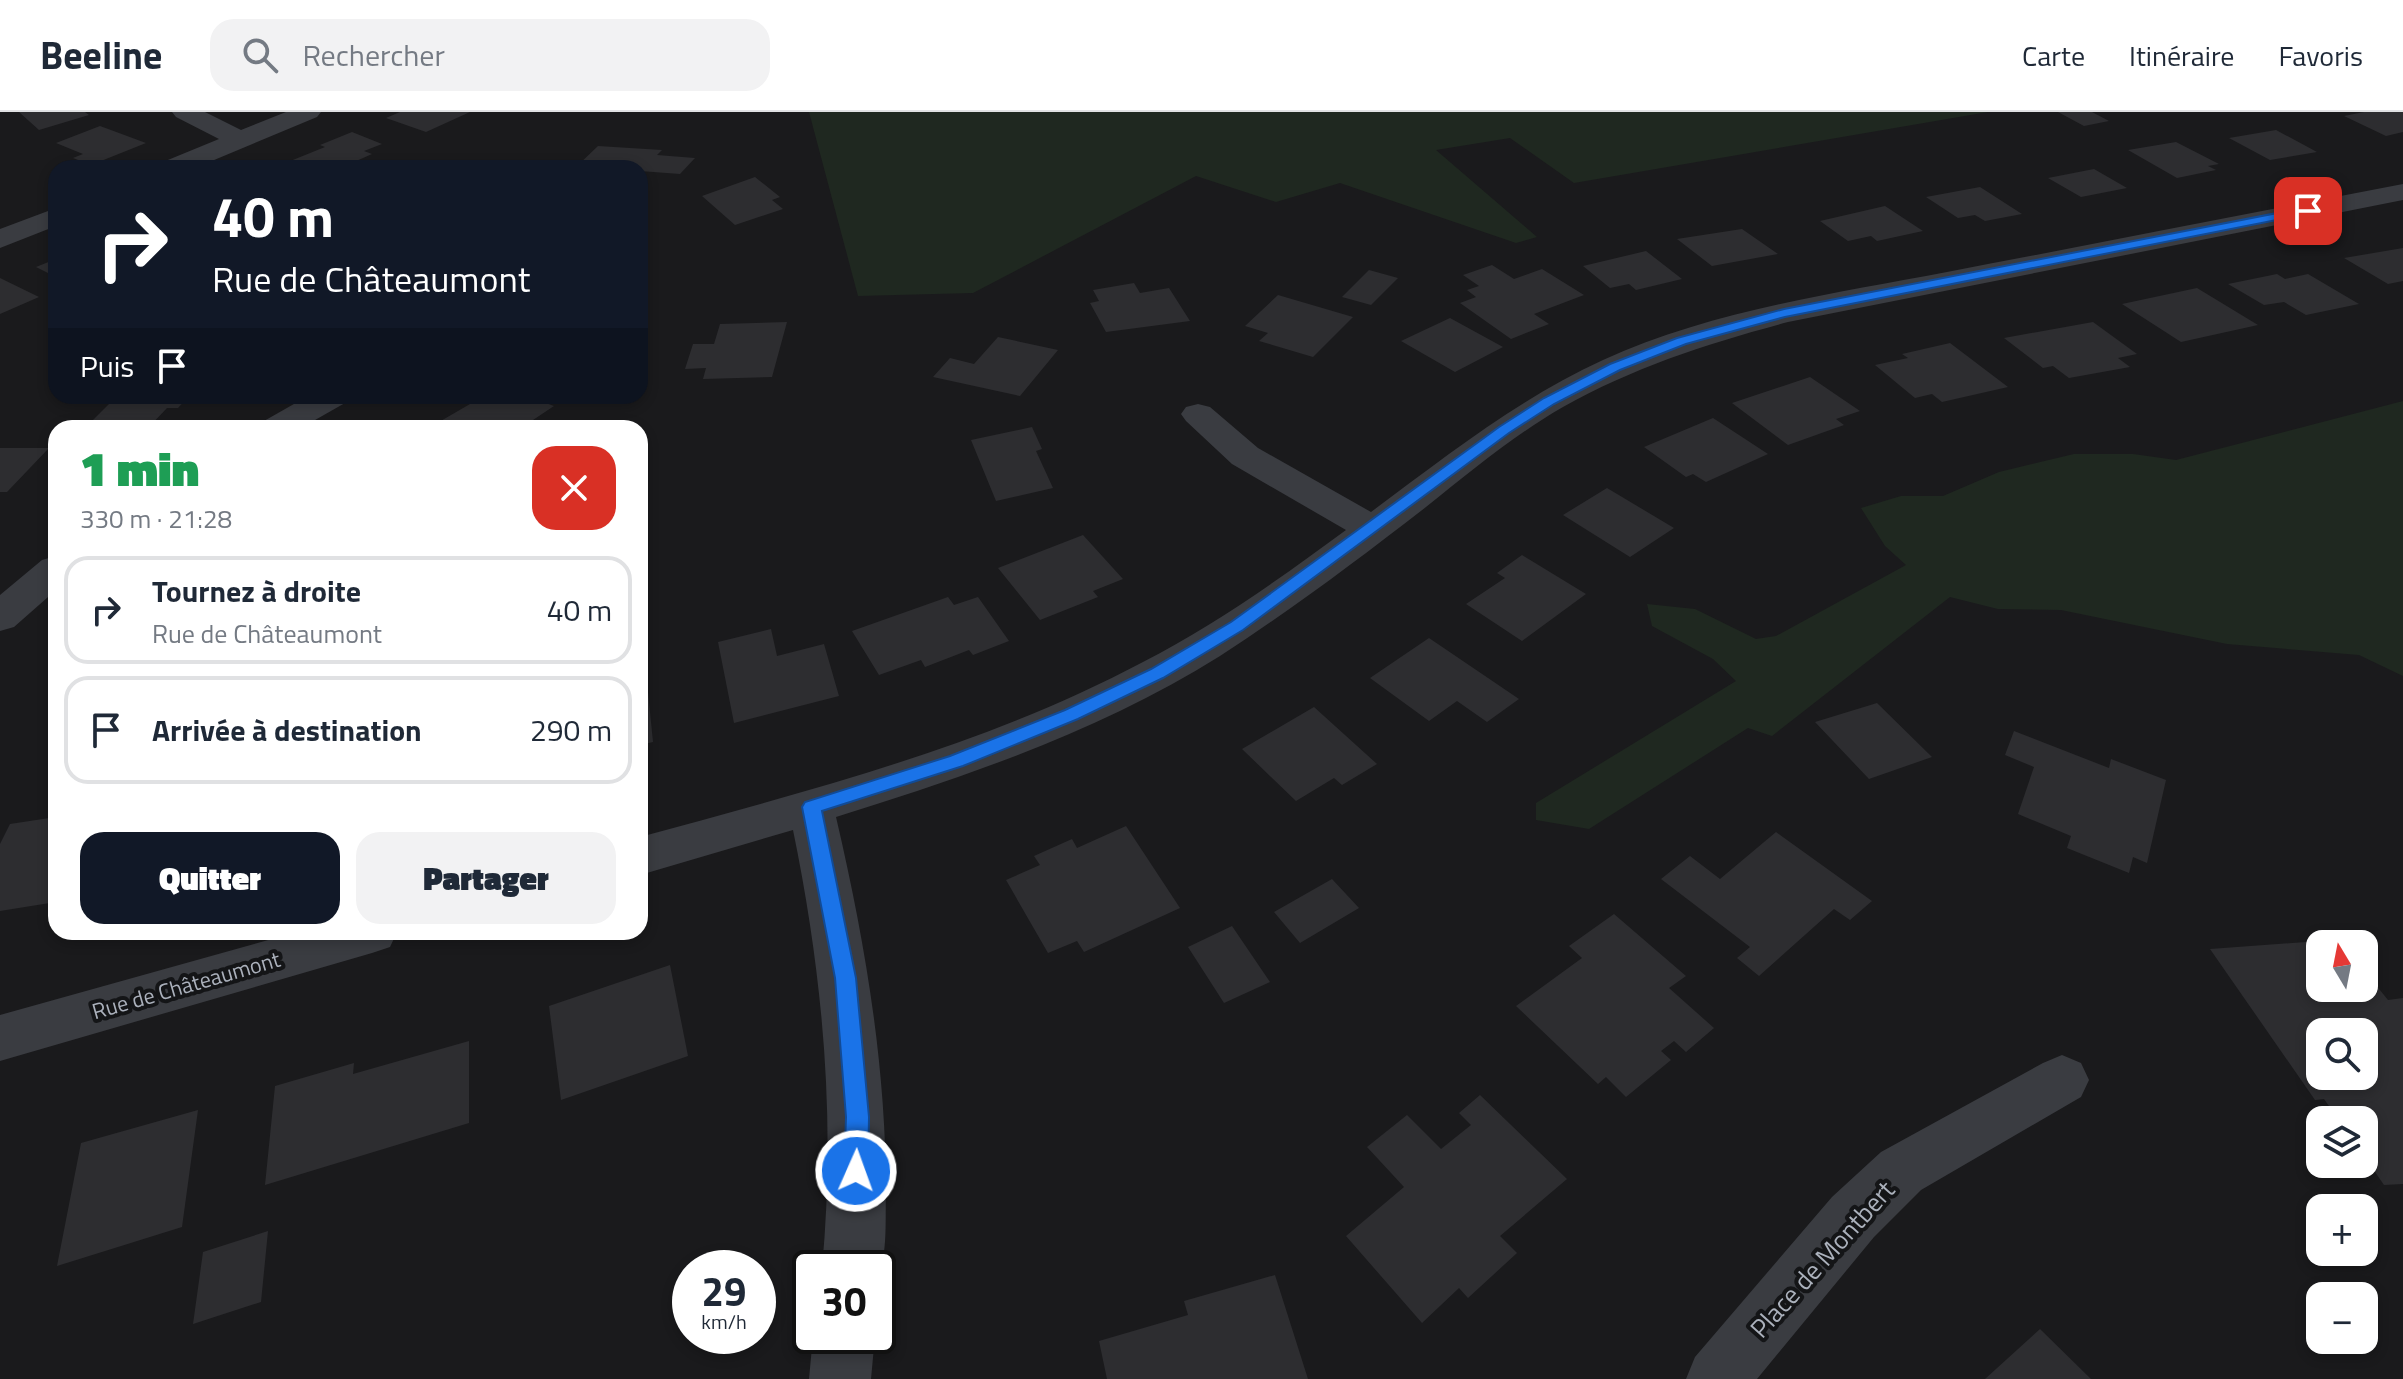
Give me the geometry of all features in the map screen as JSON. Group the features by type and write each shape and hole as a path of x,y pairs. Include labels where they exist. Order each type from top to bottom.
{"street":[{"path":"185,112 240,140"},
{"path":"191,160 308,112"},
{"path":"648,854 957,761 1071,715 1157,673 1237,626 1504,430 1549,401 1615,367 1682,341 1784,313 2402,193"},
{"path":"0,239 48,219"},
{"path":"290,420 319,404"},
{"path":"1198,414 1245,456 1371,528"},
{"path":"0,617 48,576"},
{"path":"811,807 831,894 847,994 857,1117 853,1250"},
{"name":"Rue de Châteaumont","path":"0,1038 344,940"},
{"name":"Place de Montbert","path":"1717,1379 1853,1217 1901,1171 2062,1080"},
{"path":"840,1379 842,1354"}],"shaded area":[{"path":"809,112 1988,112 1574,183 1510,138 1436,150 1537,237 1516,243 1340,183 1276,202 1196,176 973,293 858,296"},
{"path":"2403,401 2403,676 2359,655 2227,644 2061,610 1998,609 1950,597 1772,736 1748,728 1589,829 1536,820 1536,803 1736,681 1713,659 1652,626 1647,604 1695,609 1756,639 1776,636 1906,565 1885,546 1861,508 1901,496 1943,496 1999,472 2074,454 2133,454 2176,460"}],"building":[{"path":"19,112 85,112 89,115 39,130"},
{"path":"400,112 470,112 426,132 386,118"},
{"path":"2058,112 2092,112 2109,121 2084,126"},
{"path":"2364,112 2403,112 2403,132 2386,136 2344,116"},
{"path":"100,126 146,143 104,160 78,160 73,158 83,154 56,143"},
{"path":"2276,130 2317,152 2270,160 2229,138"},
{"path":"352,132 382,144 364,151 372,154 358,160 293,160 325,147 320,145"},
{"path":"2176,142 2219,164 2208,166 2216,170 2177,178 2128,150"},
{"path":"598,146 662,150 657,155 695,158 680,174 648,172 648,160 583,160"},
{"path":"2094,169 2127,188 2081,197 2048,178"},
{"path":"755,177 780,197 772,200 783,209 735,225 702,196"},
{"path":"1980,187 2022,214 1985,221 1975,215 1958,218 1926,197"},
{"path":"1885,206 1923,231 1877,241 1871,236 1848,241 1820,221"},
{"path":"1742,229 1778,254 1712,266 1677,239"},
{"path":"2403,248 2403,281 2388,284 2344,258"},
{"path":"1646,251 1682,279 1636,290 1629,284 1610,288 1583,266"},
{"path":"48,262 48,273 36,267"},
{"path":"1492,265 1514,279 1542,269 1584,295 1534,314 1549,324 1511,339 1460,303 1476,297 1467,290 1479,286 1463,275"},
{"path":"1369,270 1398,278 1371,305 1342,297"},
{"path":"2277,274 2285,279 2308,274 2359,304 2306,315 2284,302 2264,305 2228,284"},
{"path":"0,278 39,297 0,314"},
{"path":"1134,283 1140,293 1169,288 1190,321 1106,332 1090,303 1099,301 1093,290"},
{"path":"2197,288 2258,325 2181,342 2122,304"},
{"path":"1278,295 1353,317 1313,357 1259,341 1268,333 1245,326"},
{"path":"1450,318 1503,347 1455,372 1401,341"},
{"path":"787,322 772,377 703,379 706,368 685,369 693,344 714,344 720,324"},
{"path":"2093,322 2137,354 2118,358 2130,367 2069,378 2053,366 2043,368 2004,338"},
{"path":"998,337 1058,350 1020,396 933,377 950,358 974,364"},
{"path":"1950,343 2008,387 1942,402 1932,394 1915,398 1875,365 1908,358 1902,354"},
{"path":"1810,377 1860,411 1836,419 1844,425 1788,445 1732,403"},
{"path":"109,404 182,404 178,408 167,408 156,420 93,420"},
{"path":"470,404 554,406 533,420 442,420"},
{"path":"1713,418 1768,454 1706,482 1693,474 1686,477 1644,447"},
{"path":"1032,427 1042,449 1036,451 1053,488 996,501 971,440"},
{"path":"0,448 48,448 7,492 0,492"},
{"path":"1607,488 1674,528 1630,557 1563,515"},
{"path":"1083,535 1123,579 1093,591 1098,597 1040,620 998,568"},
{"path":"1522,555 1586,594 1522,641 1466,604 1505,578 1497,573"},
{"path":"948,597 954,605 978,597 1009,641 973,655 969,650 925,667 921,660 879,675 852,631"},
{"path":"771,629 777,656 824,644 839,696 734,723 718,642"},
{"path":"1429,638 1519,699 1487,722 1457,701 1429,721 1370,678"},
{"path":"648,692 653,742 648,743"},
{"path":"1877,703 1932,757 1869,779 1815,722"},
{"path":"1314,707 1377,764 1342,785 1334,778 1296,801 1242,749"},
{"path":"2014,731 2109,768 2111,759 2166,780 2147,863 2133,857 2129,873 2067,848 2071,836 2018,814 2034,767 2005,755"},
{"path":"48,818 48,903 0,911 0,844 10,824"},
{"path":"1126,826 1180,908 1084,952 1077,941 1048,953 1006,880 1040,865 1034,856 1072,839 1077,848"},
{"path":"1776,832 1872,901 1850,920 1834,909 1759,976 1737,958 1750,947 1661,879 1690,856 1720,879"},
{"path":"1332,879 1359,908 1300,943 1274,912"},
{"path":"1614,914 1686,976 1669,988 1714,1028 1686,1052 1674,1041 1661,1051 1671,1060 1626,1097 1606,1077 1598,1084 1516,1006 1582,958 1569,946"},
{"path":"1232,926 1270,982 1224,1003 1188,947"},
{"path":"2306,942 2306,1002 2378,1002 2378,988 2388,1000 2403,998 2403,1184 2384,1185 2378,1176 2378,1106 2329,1106 2324,1099 2315,1100 2308,1090 2378,1090 2378,1018 2306,1018 2306,1087 2210,949"},
{"path":"670,965 688,1056 561,1100 549,1006"},
{"path":"469,1041 469,1123 265,1185 275,1086 354,1063 353,1074"},
{"path":"1480,1095 1567,1179 1500,1236 1517,1253 1468,1298 1459,1288 1422,1323 1346,1236 1404,1187 1367,1147 1407,1115 1441,1149 1471,1125 1459,1113"},
{"path":"198,1110 182,1227 57,1266 81,1143"},
{"path":"268,1231 261,1302 193,1324 203,1252"},
{"path":"1275,1275 1308,1379 1107,1379 1099,1341 1188,1315 1184,1301"},
{"path":"2040,1329 2091,1379 1985,1379"}],"route":[{"path":"856,1171 857,1117 846,978 811,807 957,761 1071,715 1157,673 1237,626 1504,430 1549,401 1615,367 1682,341 1784,313 2308,211"}]}
